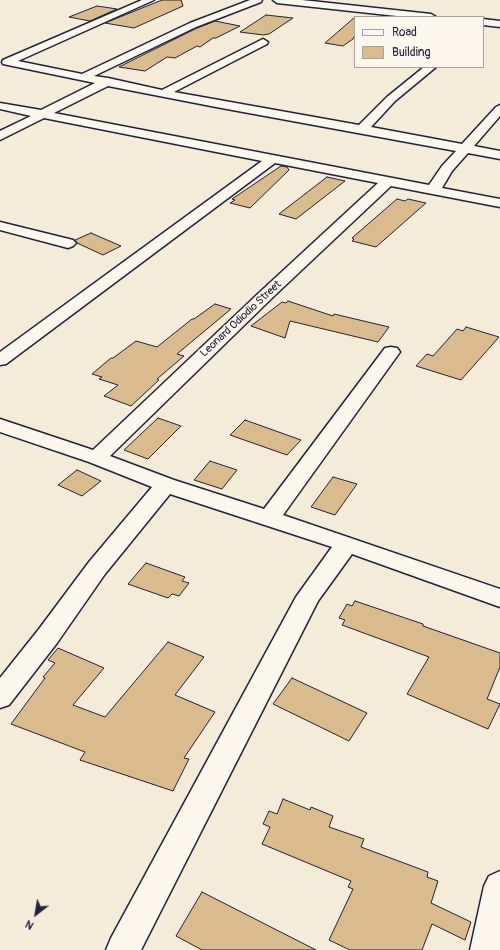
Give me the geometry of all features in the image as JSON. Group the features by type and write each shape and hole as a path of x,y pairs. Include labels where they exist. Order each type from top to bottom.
{"street":[{"path":"3,62 150,0"},
{"path":"84,77 193,25 258,0"},
{"path":"277,0 423,16"},
{"path":"484,23 500,24"},
{"path":"164,93 263,42"},
{"path":"3,62 108,81 216,104 500,155"},
{"path":"362,129 391,99 430,68"},
{"path":"0,136 40,114 108,81"},
{"path":"0,106 271,160 500,203"},
{"path":"433,190 447,168 500,109"},
{"path":"0,360 271,160"},
{"name":"Leonard Odiodio Street","path":"96,458 245,315 351,218 387,182"},
{"path":"0,226 68,243"},
{"path":"269,519 391,352"},
{"path":"0,425 96,458 166,485 348,544 500,598"},
{"path":"0,697 48,636 97,568 166,485"},
{"path":"124,950 308,596 348,544"},
{"path":"487,950 500,886"}],"building":[{"path":"162,0 181,0 183,6 134,28 105,23"},
{"path":"97,6 117,9 90,21 69,17"},
{"path":"266,15 293,18 269,34 263,35 240,32"},
{"path":"354,18 353,39 343,46 325,43"},
{"path":"215,21 240,26 175,58 167,57 145,71 119,67 197,28"},
{"path":"281,166 287,167 289,170 250,208 230,203 235,200 232,199"},
{"path":"327,177 345,181 296,219 279,214"},
{"path":"397,199 405,201 408,199 426,203 376,247 352,241 354,239 352,238"},
{"path":"91,233 121,246 103,255 77,243 75,240"},
{"path":"288,301 333,316 334,314 389,327 378,342 290,321 285,338 251,326 282,302 286,303"},
{"path":"215,304 231,309 177,354 184,356 157,379 159,380 131,406 104,396 118,385 99,379 102,377 92,374 111,358 136,341 157,347 192,319"},
{"path":"466,327 499,337 461,380 416,366 427,354 433,356 457,329 463,331"},
{"path":"158,418 181,426 148,459 124,450"},
{"path":"245,420 301,440 287,455 230,435"},
{"path":"210,461 237,470 222,489 194,480"},
{"path":"77,470 101,481 82,496 58,485"},
{"path":"333,477 357,484 335,515 311,507"},
{"path":"146,563 185,577 182,581 189,583 179,596 172,594 168,598 128,584"},
{"path":"355,601 423,624 423,626 500,653 500,667 487,699 500,704 488,729 407,694 429,657 342,625 345,620 339,618 347,604 352,606"},
{"path":"168,642 204,657 175,695 215,712 184,758 189,759 173,791 80,760 85,752 11,724 45,678 43,677 55,663 48,660 58,648 104,668 73,705 105,717"},
{"path":"292,678 367,713 349,741 273,704"},
{"path":"283,799 310,810 311,807 333,816 329,827 364,839 361,847 428,872 427,877 438,881 431,903 471,922 465,940 432,924 422,950 350,950 329,940 353,889 348,887 351,881 262,844 270,827 263,824 269,811 277,814"},
{"path":"202,892 316,950 202,950 176,936"}]}
